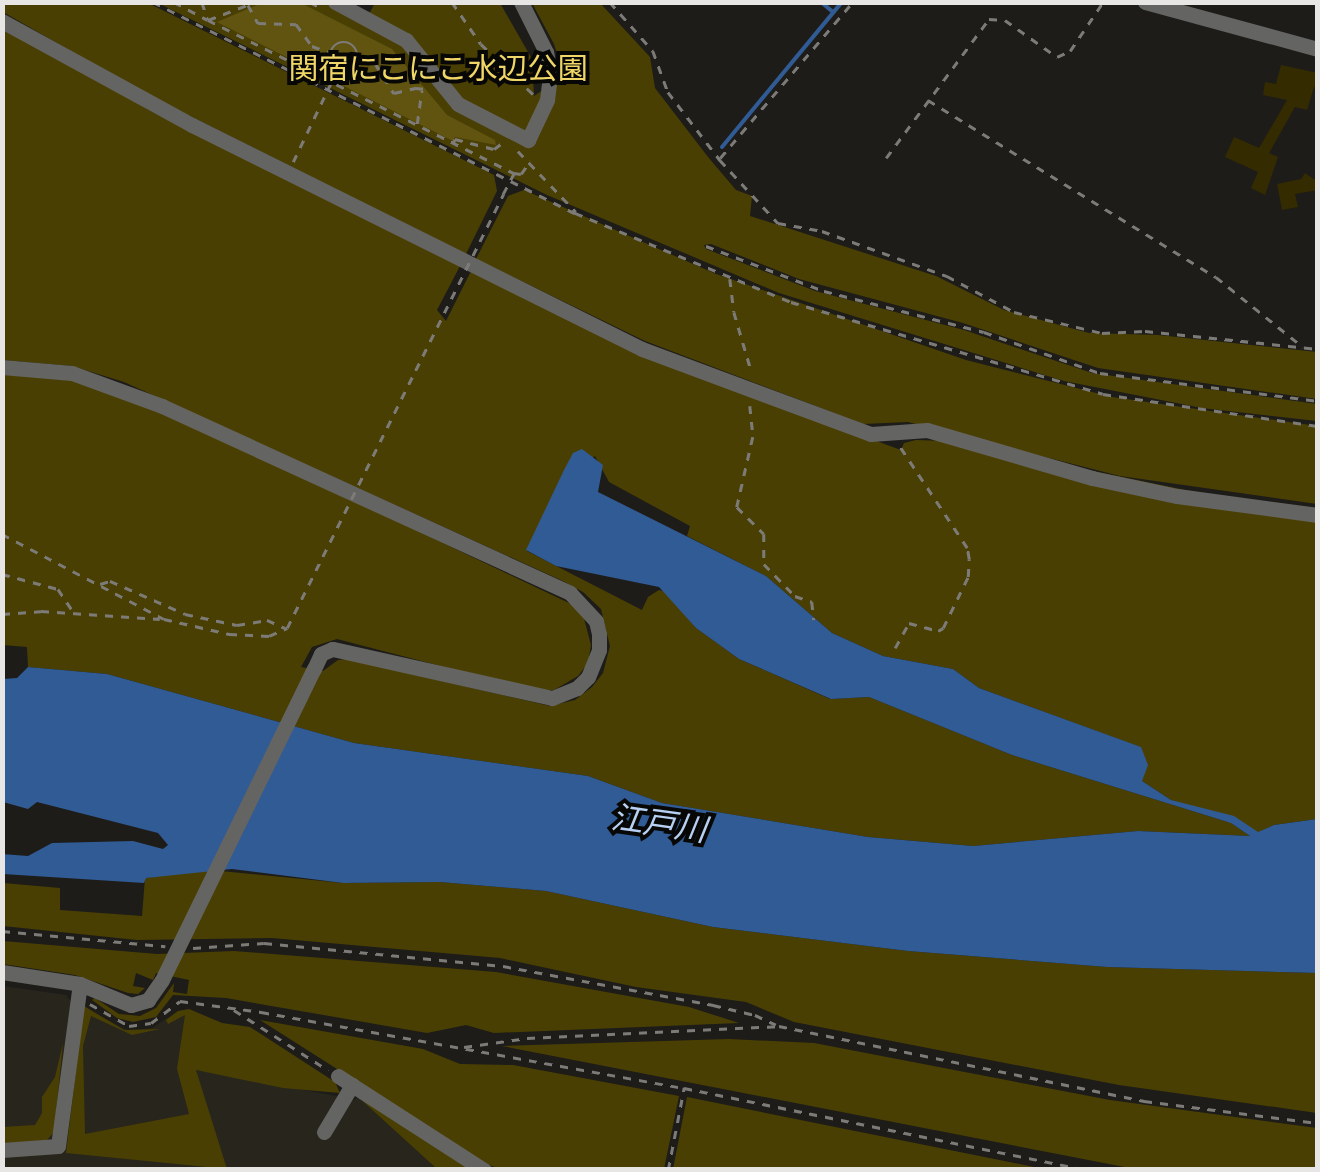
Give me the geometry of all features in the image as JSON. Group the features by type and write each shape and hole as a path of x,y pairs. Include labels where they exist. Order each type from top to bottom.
{"street":[{"path":"330,7 406,40 458,104 528,140 550,94 550,74 546,52 521,2"},
{"path":"1145,2 1318,49"},
{"path":"2,21 192,125 642,349 871,434 927,430 1109,482 1234,505 1318,514"},
{"path":"2,367 72,373 162,406 570,594 596,621 599,634 596,665 588,676 577,688 552,698 341,650 321,654 162,980 148,1000 131,1005 80,984 2,972"},
{"path":"2,1150 58,1146 80,984"},
{"path":"324,1132 345,1081 484,1170"}],"path":[{"path":"154,2 575,213 730,278 856,324 1034,378 1186,410 1318,426"},
{"path":"174,2 514,173 521,174 530,162"},
{"path":"202,2 208,20"},
{"path":"208,20 255,2"},
{"path":"310,2 330,7"},
{"path":"452,2 482,44 534,96"},
{"path":"610,2 653,51 668,92 720,160 778,222 822,232 948,276 1014,312 1102,333 1145,331 1318,349"},
{"path":"720,160 853,2"},
{"path":"886,158 989,19 1004,20 1056,57 1070,51 1103,2"},
{"path":"248,5 258,23 296,24 312,46 331,52 338,68 288,171"},
{"path":"331,52 345,42 354,45 358,58"},
{"path":"338,68 350,68 358,58"},
{"path":"358,58 375,63 394,93 430,88"},
{"path":"415,88 418,73 437,100"},
{"path":"416,125 422,90"},
{"path":"928,100 1216,277 1304,348"},
{"path":"453,144 455,139 494,148 501,140 530,162 578,210 575,213"},
{"path":"2,614 73,612 164,619 229,634 268,636 286,628 514,173"},
{"path":"706,246 824,291 984,332 1100,373 1318,401"},
{"path":"730,278 753,390 748,412 753,437 750,459 739,486 737,506 764,534 764,564 795,596 812,602 814,620"},
{"path":"894,432 908,465 929,487 967,548 969,558 968,577 943,628 938,631 908,623 895,648"},
{"path":"2,534 164,619"},
{"path":"2,574 58,589 73,612"},
{"path":"98,585 110,580 185,614 237,624 267,620 286,628"},
{"path":"2,931 165,946"},
{"path":"183,948 264,943 503,966 756,1014 779,1026"},
{"path":"180,1001 684,1088 1086,1170"},
{"path":"232,1008 345,1081"},
{"path":"459,1048 491,1040 779,1026 1144,1101 1318,1122"},
{"path":"668,1170 684,1088"}],"shaded area":[{"path":"264,2 301,3 392,49 447,115 495,140 496,145 455,137 453,141 217,22"},
{"path":"3,986 66,995 72,1003 130,1031 152,1028 178,1011 186,1014 196,1070 336,1096 349,1103 358,1097 437,1169 3,1170"}],"green space":[{"path":"2,3 148,3 494,175 497,191 466,254 144,93 3,12"},
{"name":"関宿にこにこ水辺公園","path":"158,3 324,3 364,23 375,3 500,3 532,59 534,96 561,78 562,69 554,44 532,3 600,3 650,57 655,88 708,157 736,190 752,196 750,216 936,276 1004,310 1089,333 1158,335 1317,352 1317,399 1098,368 963,323 799,279 711,244 704,245 706,249 815,291 964,330 1092,373 1317,404 1317,421 1202,408 1064,381 779,293 547,195"},
{"path":"3,25 154,113 460,266 437,310 446,321 471,271 641,355 901,450 904,443 916,440 946,441 1317,517 1317,819 1274,825 1257,833 1231,823 1250,836 1138,831 973,846 868,837 662,803 588,776 354,743 107,674 28,667 27,647 3,645 2,373 63,377 117,393 359,503 571,604 583,615 591,645 588,663 578,676 554,690 533,690 337,639 312,647 301,667 323,671 338,660 347,659 550,706 575,700 592,687 603,673 610,646 601,609 583,592 563,581 124,382 72,366 3,360","holes":["595,456 609,482 690,526 687,536 766,576 832,633 883,656 953,669 979,688 1140,747 1142,781 1171,800 1231,823 1012,755 869,697 830,699 739,659 696,628 666,592 659,590 648,597 642,610 527,551 557,486"]},
{"path":"524,190 716,274 966,360 1112,397 1317,426 1317,504 1120,476 908,422 863,424 645,341 476,259 508,196"},
{"path":"201,869 343,883 440,882 546,891 713,927 908,951 1107,967 1317,973 1317,1113 1119,1085 794,1022 746,1002 636,987 500,958 272,938 137,940 3,926 3,883 60,888 60,910 142,916 145,878"},
{"path":"3,941 157,954 234,951 496,972 689,1007 739,1023 494,1033 466,1025 427,1033 226,998 173,995 156,1017 133,1022 117,1018 92,1000 95,998 119,1014 140,1016 156,1008 174,983 173,992 187,994 189,980 156,973 153,980 136,973 133,986 145,988 138,994 128,993 75,975 3,964"},
{"path":"84,1006 124,1030 160,1029 132,1035 91,1016 83,1046 85,1134 189,1114 177,1069 185,1015 168,1024 166,1020 189,1009 222,1023 250,1027 335,1082 340,1093 283,1088 196,1070 227,1169 66,1153"},
{"path":"260,1020 423,1049 460,1064 513,1065 679,1096 664,1169 506,1170 488,1165"},
{"path":"729,1039 814,1043 1110,1100 1317,1128 1317,1169 1135,1169 502,1046"},
{"path":"63,1043 54,1132 46,1141 3,1144 2,1127 35,1125 42,1113 42,1097 55,1077"},
{"path":"358,1097 474,1169 437,1169"},
{"path":"687,1097 1044,1169 673,1169"}],"water":[{"name":"江戸川","path":"582,449 603,465 598,492 766,576 832,633 883,656 953,669 979,688 1141,747 1148,765 1142,781 1171,800 1234,816 1258,832 1274,825 1317,819 1317,973 1107,967 908,951 713,927 546,891 440,882 343,883 232,869 146,878 144,883 3,874 2,854 28,856 52,843 133,841 163,849 168,845 158,833 37,802 28,809 3,802 3,679 17,678 28,667 107,674 354,743 588,776 662,803 868,837 973,846 1138,831 1250,836 1231,823 1012,755 869,697 831,699 739,659 696,628 659,587 556,566 526,550 573,453"}],"building":[{"path":"1281,65 1318,73 1318,88 1314,87 1307,110 1295,107 1269,153 1278,157 1265,195 1251,188 1258,172 1225,157 1234,137 1259,148 1287,100 1263,95 1265,82 1276,84"},
{"path":"1305,173 1318,182 1318,190 1295,194 1298,207 1282,210 1277,184 1301,179"}],"waterway":[{"path":"821,2 833,12"},
{"path":"722,147 842,2"}]}
